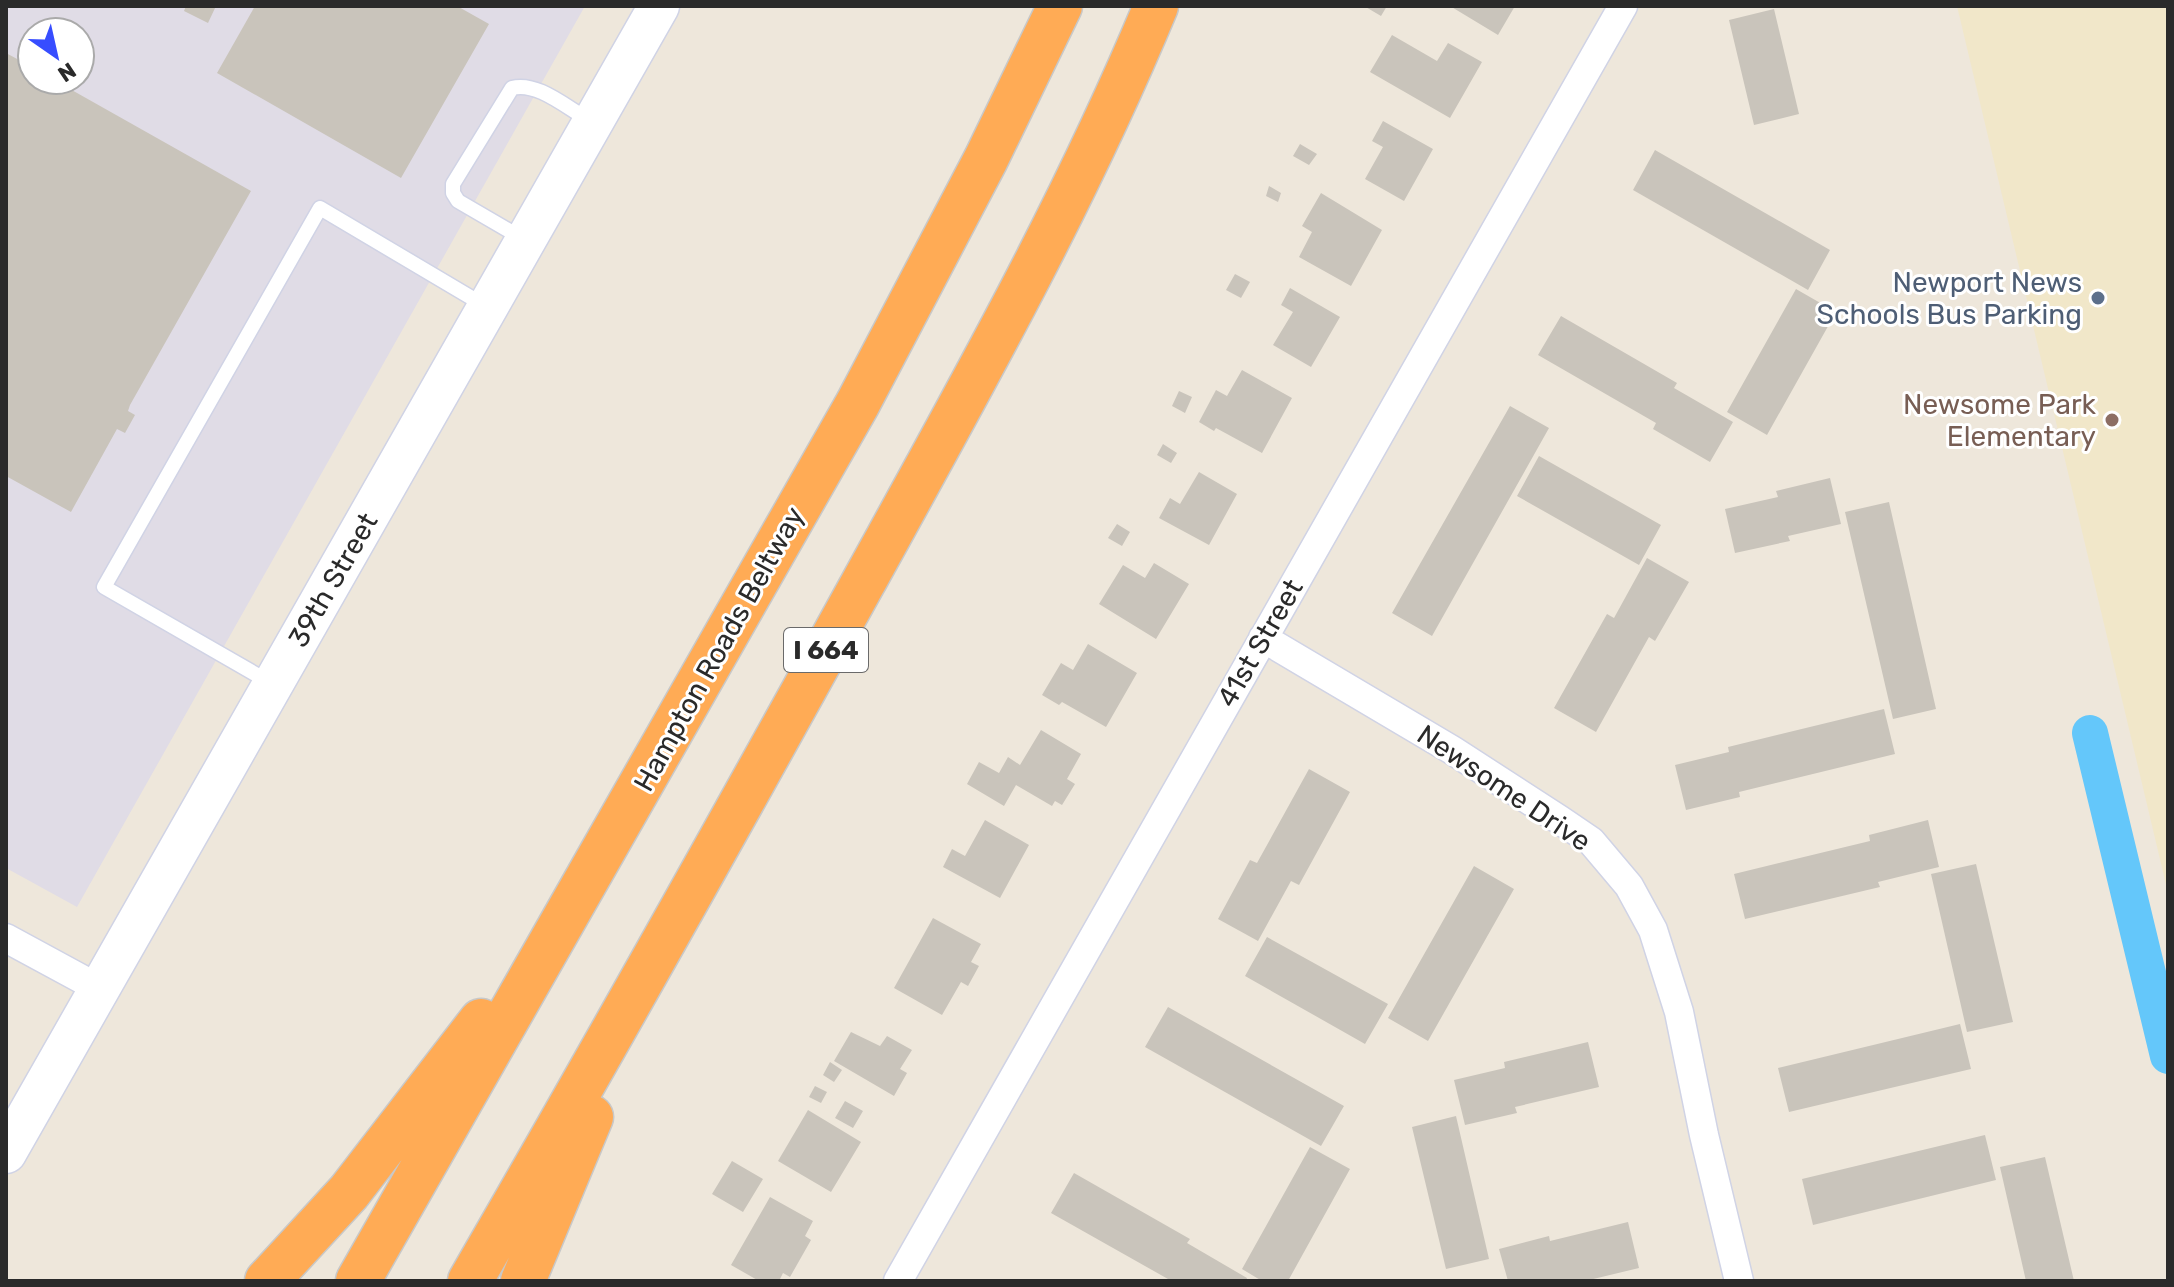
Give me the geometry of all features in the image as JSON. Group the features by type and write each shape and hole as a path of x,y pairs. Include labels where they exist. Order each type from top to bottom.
{"highway":[{"name":"Hampton Roads Beltway","path":"358,1281 858,403 986,159 1060,6"},
{"name":"I 664","path":"470,1281 665,940 1008,319 1102,129 1156,6"},
{"path":"267,1281 349,1192 587,882"},
{"path":"523,1281 665,940"}],"main road":[{"name":"39th Street","path":"6,1153 659,6"}],"street":[{"name":"41st Street","path":"898,1281 1623,6"},
{"name":"Newsome Drive","path":"1263,638 1452,750 1591,841 1629,886 1653,930 1679,1012 1739,1281"},
{"path":"6,938 100,989"}],"lane":[{"path":"526,240 458,201 453,193 453,184 512,88 521,85 532,87 593,122"},
{"path":"273,684 104,587 320,208 487,308"}],"shaded area":[{"path":"6,6 585,6 77,907 6,868"},
{"name":"Newsome Park Elementary","path":"1957,6 2168,6 2168,893 2154,834"}],"building":[{"path":"186,6 216,6 208,23 184,11"},
{"path":"255,6 457,6 489,24 401,178 217,73"},
{"path":"1364,6 1387,6 1381,16"},
{"path":"1450,6 1515,6 1498,35"},
{"path":"1774,9 1799,114 1754,125 1729,20"},
{"path":"1392,35 1437,61 1448,43 1482,62 1450,118 1370,72"},
{"path":"6,53 16,58 16,96 82,96 251,191 130,405 128,411 135,415 125,433 117,429 71,512 6,476"},
{"path":"1383,121 1433,149 1404,201 1365,179 1383,147 1372,141"},
{"path":"1300,144 1317,154 1309,165 1293,156"},
{"path":"1655,150 1830,250 1808,290 1633,190"},
{"path":"1269,186 1281,193 1278,202 1266,196"},
{"path":"1321,193 1382,230 1351,286 1299,257 1312,232 1302,226"},
{"path":"1235,274 1250,282 1241,298 1226,290"},
{"path":"1290,288 1340,317 1311,367 1273,345 1293,312 1281,305"},
{"path":"1796,289 1836,312 1767,435 1727,412"},
{"path":"1561,316 1677,383 1674,388 1733,422 1710,462 1653,429 1656,423 1538,355"},
{"path":"1242,370 1292,398 1262,453 1199,422 1216,390 1227,396"},
{"path":"1179,391 1192,397 1185,413 1172,406"},
{"path":"1510,406 1549,428 1432,636 1392,613"},
{"path":"1163,444 1177,453 1171,463 1157,455"},
{"path":"1539,456 1661,525 1639,565 1517,496"},
{"path":"1199,472 1237,494 1209,545 1159,518 1170,498 1180,504"},
{"path":"1830,478 1841,524 1788,536 1790,541 1735,553 1725,509 1778,497 1776,491"},
{"path":"1889,502 1936,709 1893,719 1845,512"},
{"path":"1117,524 1130,532 1122,546 1108,538"},
{"path":"1647,558 1689,582 1655,641 1649,637 1596,732 1554,708 1607,614 1614,618"},
{"path":"1154,563 1189,584 1156,639 1099,604 1123,565 1145,578"},
{"path":"1088,644 1137,673 1106,727 1062,702 1059,705 1042,695 1061,663 1073,670"},
{"path":"1884,709 1895,754 1739,792 1740,797 1686,810 1675,765 1729,752 1728,747"},
{"path":"1041,730 1081,754 1067,779 1075,784 1062,805 1055,801 1052,806 1016,785 1004,806 967,784 979,762 999,773 1008,757 1020,765"},
{"path":"1309,769 1350,792 1299,885 1291,881 1258,941 1218,919 1250,860 1257,863"},
{"path":"985,820 1029,845 1000,898 943,867 952,849 965,856"},
{"path":"1928,820 1939,867 1878,882 1880,887 1745,919 1734,874 1870,841 1869,835"},
{"path":"1976,864 2013,1022 1967,1032 1931,874"},
{"path":"1474,866 1514,889 1428,1041 1388,1018"},
{"path":"933,918 981,944 971,962 979,966 968,986 961,982 942,1015 894,988"},
{"path":"1267,937 1388,1004 1365,1044 1245,976"},
{"path":"1168,1007 1344,1106 1321,1146 1145,1047"},
{"path":"1960,1024 1971,1069 1789,1112 1778,1068"},
{"path":"851,1032 880,1046 887,1036 912,1050 900,1069 907,1073 894,1096 834,1061"},
{"path":"1588,1042 1599,1087 1515,1107 1517,1113 1465,1125 1454,1080 1505,1068 1504,1062"},
{"path":"830,1062 842,1070 834,1082 823,1075"},
{"path":"815,1086 827,1092 821,1103 809,1097"},
{"path":"845,1101 863,1111 853,1128 835,1118"},
{"path":"808,1110 861,1142 831,1192 778,1161"},
{"path":"1456,1116 1489,1259 1446,1269 1412,1127"},
{"path":"1985,1135 1996,1180 1813,1225 1802,1179"},
{"path":"1310,1147 1350,1169 1288,1281 1262,1281 1242,1269"},
{"path":"2045,1157 2074,1281 2026,1281 2000,1167"},
{"path":"732,1161 763,1179 743,1212 712,1194"},
{"path":"1074,1173 1190,1239 1187,1243 1247,1278 1246,1281 1167,1281 1051,1213"},
{"path":"770,1197 813,1221 805,1236 811,1240 790,1277 783,1273 779,1281 759,1281 731,1265"},
{"path":"1628,1222 1639,1268 1585,1281 1508,1281 1499,1249 1549,1236 1550,1241"}],"waterway":[{"path":"2090,733 2168,1056"}],"place":[{"name":"Newport News Schools Bus Parking","path":"2098,298"},
{"name":"Newsome Park Elementary","path":"2112,420"}]}
